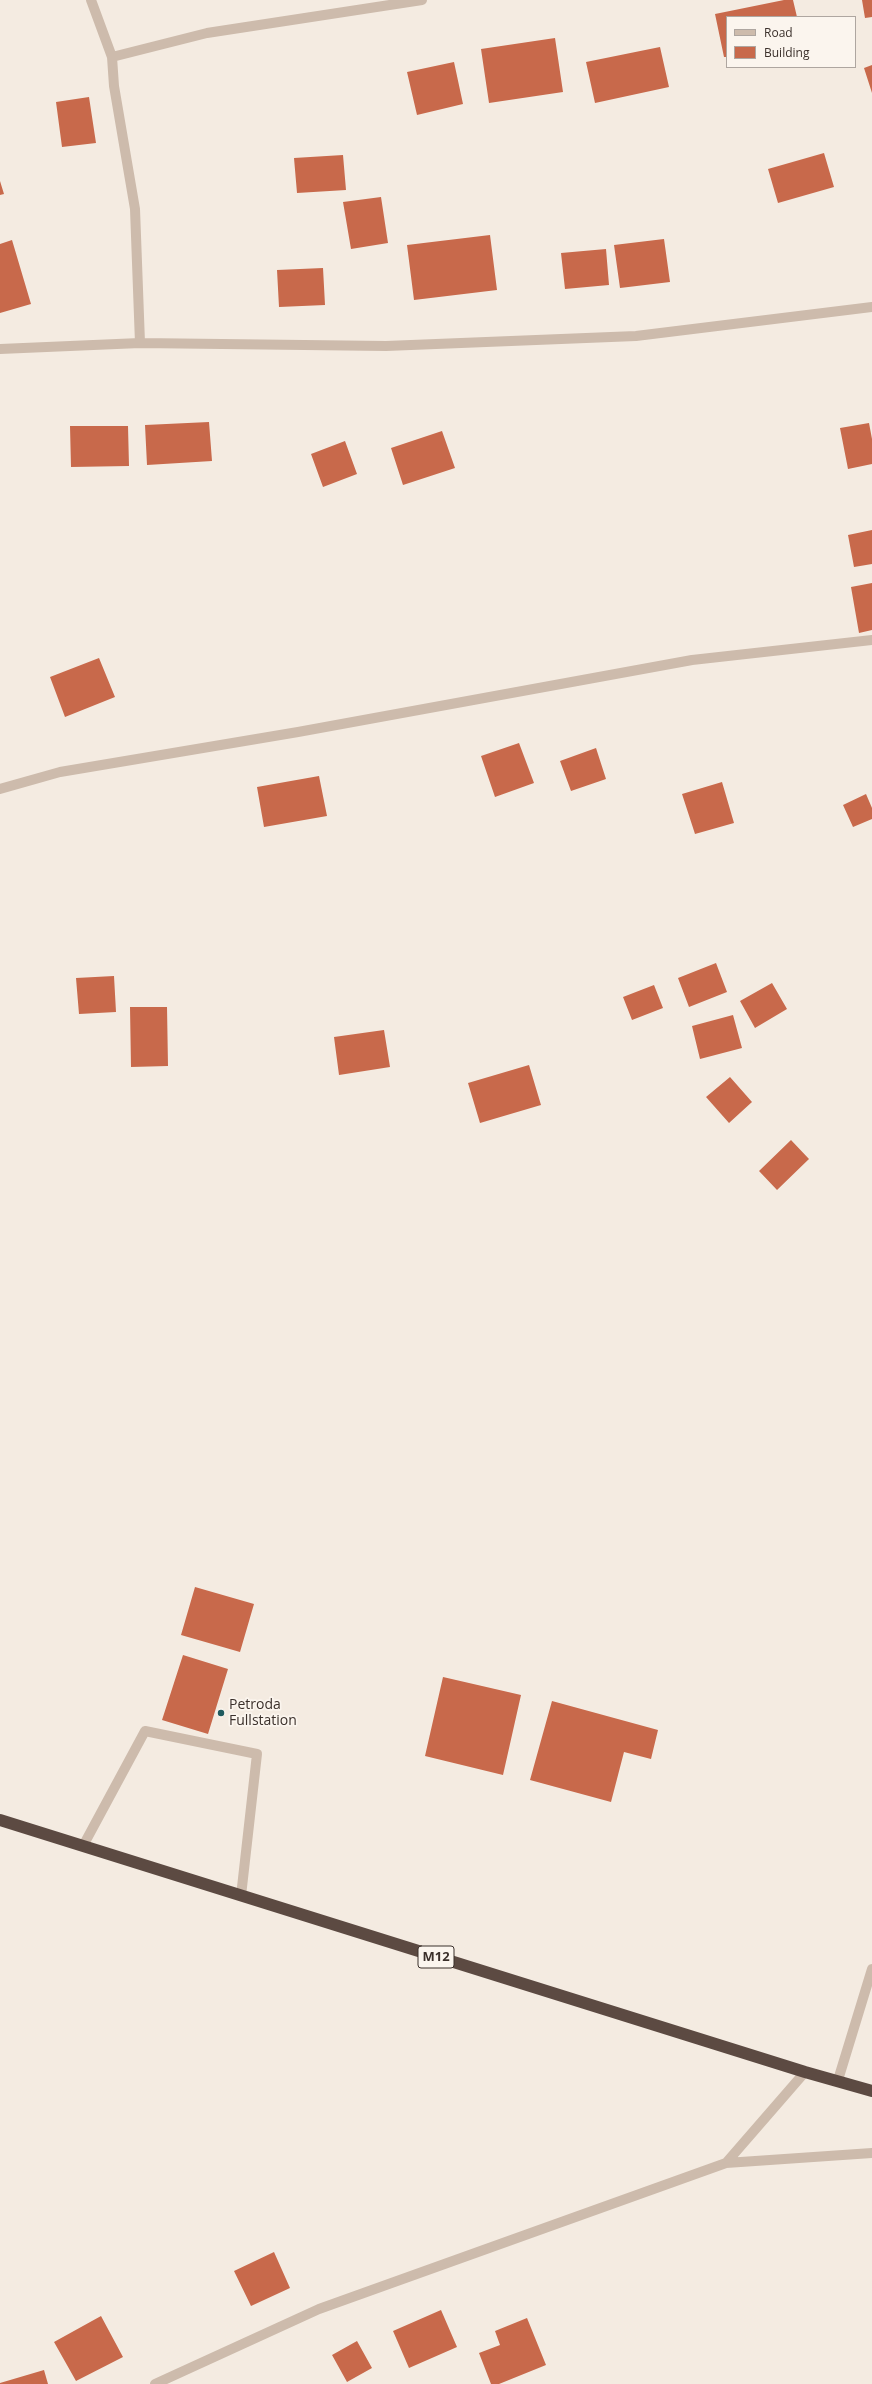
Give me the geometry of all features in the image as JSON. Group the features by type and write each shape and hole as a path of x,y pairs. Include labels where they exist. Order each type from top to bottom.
{"highway":[{"name":"M12","path":"0,1820 805,2072 838,2080 872,2091"}],"street":[{"path":"91,0 112,57 115,93 135,209 140,343"},
{"path":"112,57 207,33 422,0"},
{"path":"0,349 140,343 386,346 636,336 872,307"},
{"path":"0,789 60,772 290,733 692,660 872,640"},
{"path":"83,1846 145,1731 258,1754 241,1896"},
{"path":"838,2080 872,1969"},
{"path":"726,2163 805,2072"},
{"path":"155,2384 319,2309 726,2163 872,2153"}],"building":[{"path":"784,0 793,0 797,16 726,16 726,57 724,57 715,14"},
{"path":"862,0 872,0 872,17 865,18"},
{"path":"555,38 563,92 489,103 481,49"},
{"path":"660,47 669,87 595,103 586,62"},
{"path":"454,62 463,104 417,115 407,72"},
{"path":"872,65 872,93 864,68"},
{"path":"89,97 96,143 62,147 56,102"},
{"path":"824,153 834,187 778,203 768,169"},
{"path":"343,155 346,190 297,193 294,158"},
{"path":"0,181 4,194 0,195"},
{"path":"381,197 388,243 351,249 343,202"},
{"path":"490,235 497,290 414,300 407,245"},
{"path":"664,239 670,282 620,288 614,245"},
{"path":"12,240 31,304 0,313 0,244"},
{"path":"606,249 609,285 565,289 561,253"},
{"path":"323,268 325,305 279,307 277,270"},
{"path":"209,422 212,461 147,465 145,425"},
{"path":"869,423 872,439 872,464 848,469 840,428"},
{"path":"70,426 128,426 129,466 71,467"},
{"path":"442,431 455,468 403,485 391,448"},
{"path":"345,441 357,474 323,487 311,454"},
{"path":"872,530 872,564 854,567 848,535"},
{"path":"872,583 872,630 859,633 851,587"},
{"path":"99,658 115,697 65,717 50,677"},
{"path":"519,743 534,783 495,797 481,756"},
{"path":"596,748 606,779 571,791 560,761"},
{"path":"319,776 327,816 264,827 257,787"},
{"path":"722,782 734,823 695,834 682,794"},
{"path":"866,794 872,808 872,819 853,827 843,805"},
{"path":"716,963 727,992 689,1007 678,978"},
{"path":"114,976 116,1012 79,1014 76,978"},
{"path":"772,983 787,1009 755,1028 740,1001"},
{"path":"654,985 663,1008 632,1020 623,997"},
{"path":"130,1007 167,1007 168,1066 131,1067"},
{"path":"733,1015 742,1048 700,1059 692,1026"},
{"path":"384,1030 390,1067 339,1075 334,1037"},
{"path":"529,1065 541,1105 480,1123 468,1083"},
{"path":"730,1077 752,1102 729,1123 706,1097"},
{"path":"791,1140 809,1159 777,1190 759,1171"},
{"path":"195,1587 254,1604 240,1652 181,1635"},
{"path":"183,1655 228,1669 208,1734 162,1720"},
{"path":"443,1677 521,1695 503,1775 425,1756"},
{"path":"552,1701 658,1730 651,1759 624,1752 611,1802 530,1780"},
{"path":"274,2252 290,2288 251,2306 234,2271"},
{"path":"441,2310 457,2347 409,2368 393,2331"},
{"path":"101,2316 123,2357 76,2381 54,2342"},
{"path":"527,2318 546,2365 499,2384 491,2384 479,2353 500,2345 495,2331"},
{"path":"357,2341 372,2368 347,2382 332,2355"},
{"path":"44,2370 48,2384 0,2384 0,2383"}],"place":[{"name":"Petroda Fullstation","path":"221,1713"}]}
